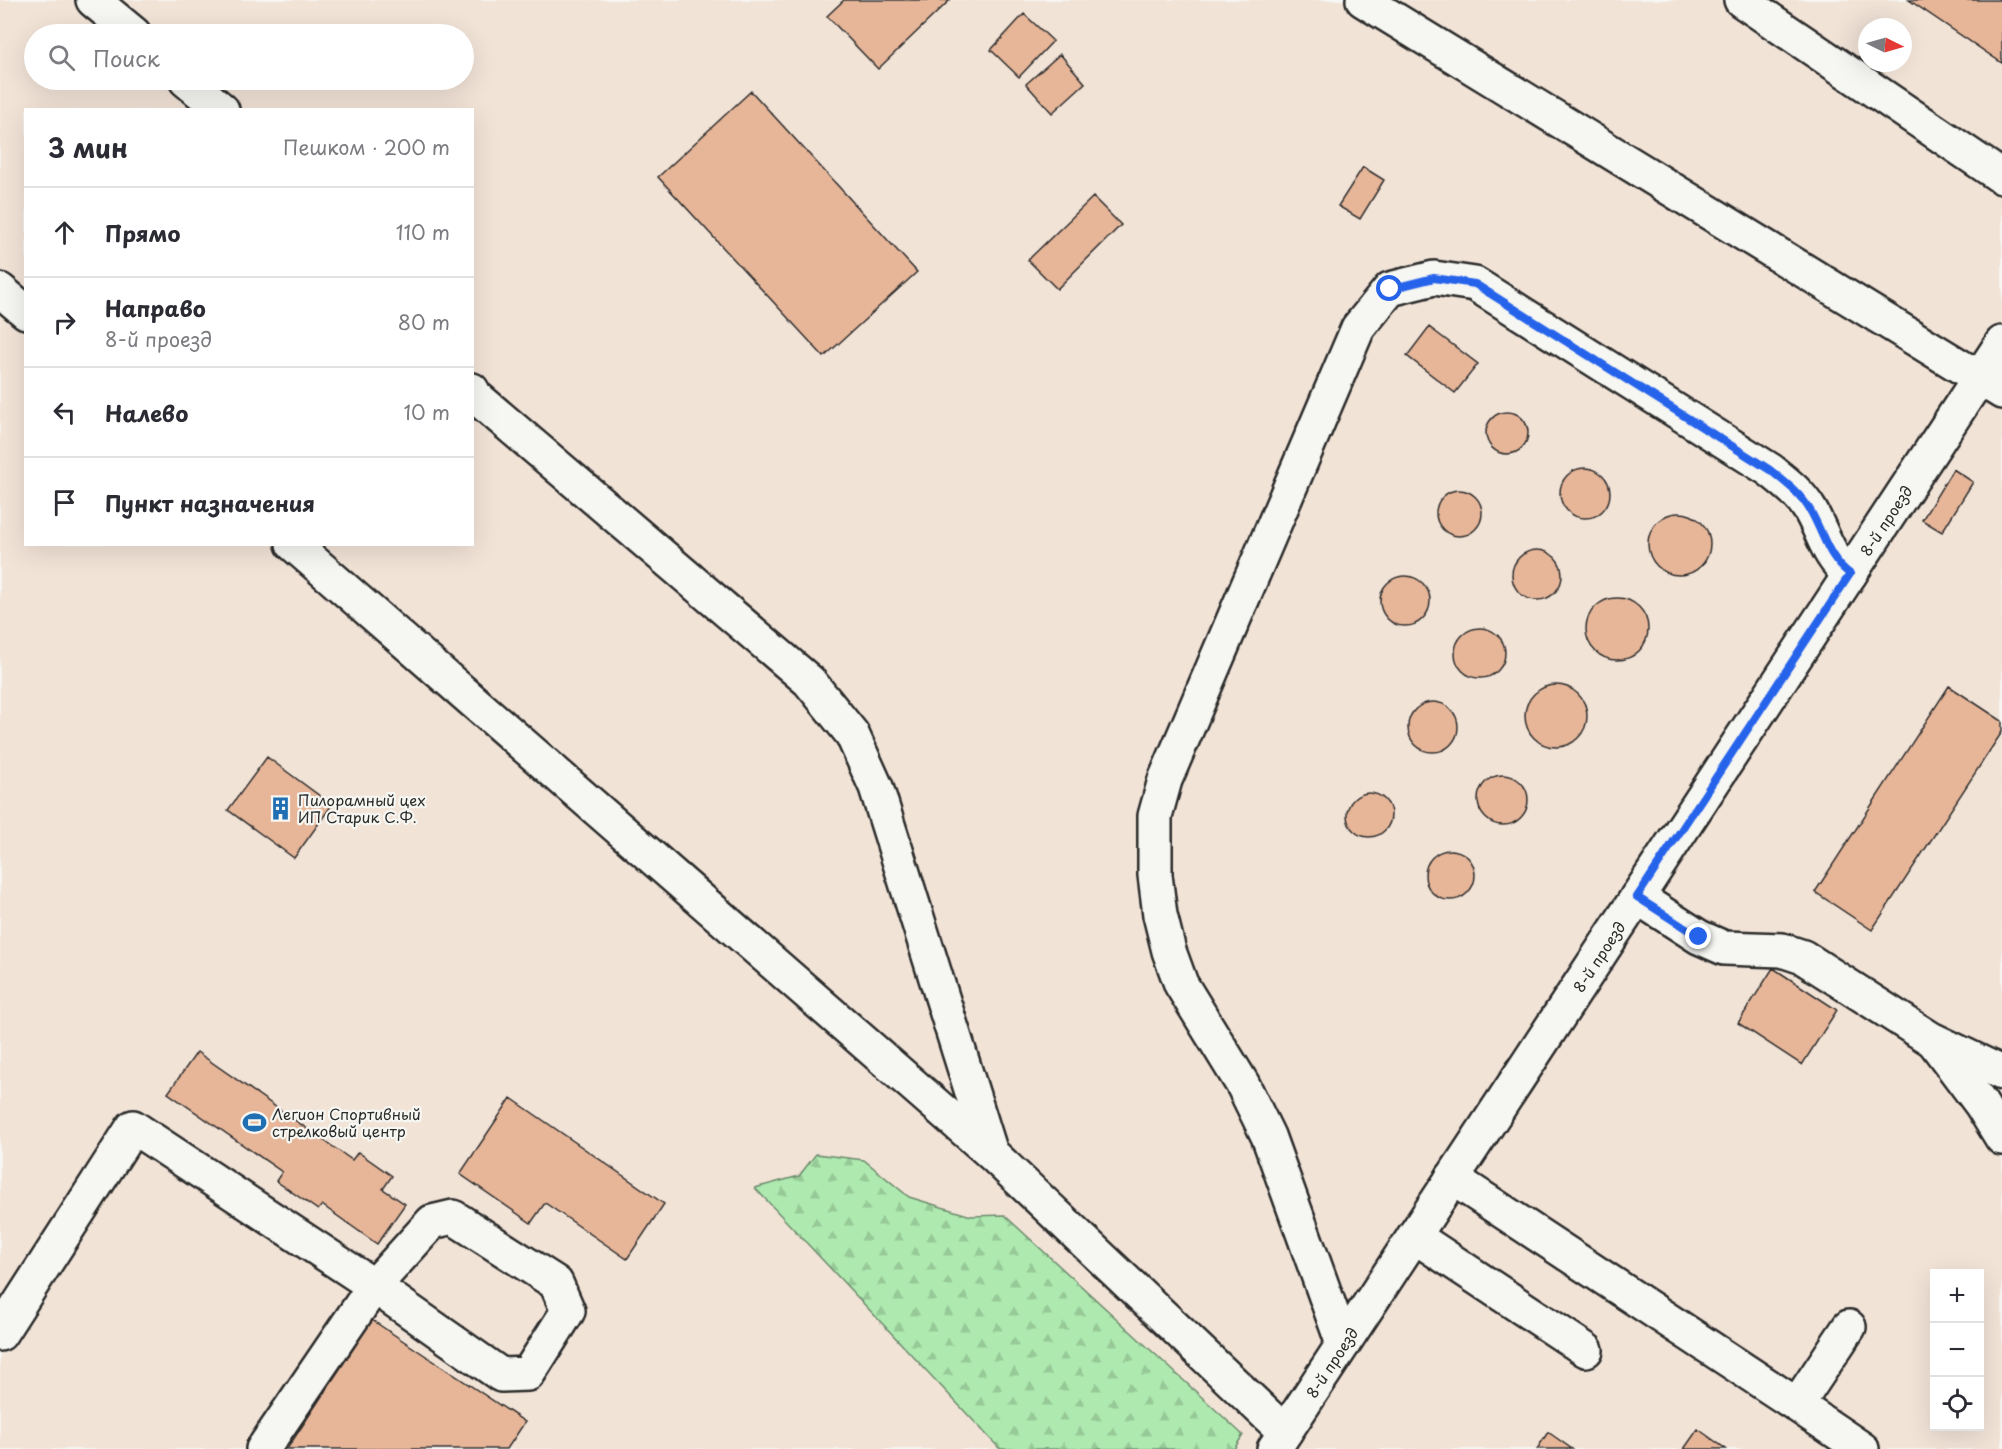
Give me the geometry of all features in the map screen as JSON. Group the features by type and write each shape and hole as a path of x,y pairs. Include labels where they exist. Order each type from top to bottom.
{"street":[{"path":"93,0 122,24"},
{"path":"1363,0 1991,385"},
{"path":"1741,0 2002,177"},
{"path":"198,90 220,108"},
{"path":"1343,1344 1268,1136 1244,1085 1181,984 1173,962 1160,915 1155,875 1155,816 1165,780 1358,328 1390,289 1434,278 1475,284 1770,470 1803,499 1812,512 1833,559 1850,574"},
{"path":"0,290 24,310"},
{"name":"8-й проезд","path":"1279,1440 1850,574 1991,385 2002,343"},
{"path":"474,394 809,681 852,734 876,787 991,1154"},
{"path":"295,546 991,1154 1279,1440"},
{"path":"1637,897 1699,937 1724,948 1782,950 1803,957 1931,1039 2002,1073"},
{"path":"1931,1039 1981,1104 2002,1138"},
{"path":"0,1334 133,1127 374,1286 501,1375 528,1374 568,1311 556,1284 453,1217 432,1222 374,1286 263,1449"},
{"path":"1452,1178 1862,1449"},
{"path":"1414,1236 1586,1350"},
{"path":"1797,1405 1849,1327"}],"shaded area":[{"path":"0,0 2002,0 2002,326 1259,1449 0,1449"},
{"path":"2002,359 2002,1449 1287,1449"}],"green space":[{"path":"816,1154 864,1160 909,1197 971,1216 1004,1215 1243,1435 1234,1449 1000,1449 755,1188 799,1176"}],"building":[{"path":"844,0 950,0 878,69 827,16"},
{"path":"1909,0 2002,0 2002,63"},
{"path":"1024,14 1053,41 1019,77 991,50"},
{"path":"1060,54 1085,83 1052,113 1026,84"},
{"path":"751,91 917,272 824,357 658,177"},
{"path":"1363,167 1384,180 1360,219 1338,206"},
{"path":"1093,197 1121,225 1057,289 1028,260"},
{"path":"1429,327 1478,364 1455,393 1407,356"},
{"path":"1507,412 1515,413 1522,418 1527,425 1527,441 1522,448 1515,453 1507,454 1499,453 1492,448 1487,441 1486,433 1487,425 1492,418 1499,413"},
{"path":"1580,468 1590,468 1603,475 1610,488 1610,498 1603,511 1590,518 1580,518 1571,514 1564,507 1560,498 1560,488 1564,479 1571,472"},
{"path":"1953,469 1973,482 1942,532 1922,520"},
{"path":"1459,490 1475,497 1482,513 1475,529 1459,536 1443,529 1436,513 1443,497"},
{"path":"1673,513 1685,513 1701,522 1708,532 1710,544 1708,556 1701,566 1685,575 1673,575 1662,570 1653,561 1648,550 1648,538 1653,527 1662,518"},
{"path":"1532,550 1542,550 1555,557 1562,570 1562,580 1555,593 1542,600 1532,600 1523,596 1516,589 1512,580 1512,570 1516,561 1523,554"},
{"path":"1400,576 1410,576 1423,583 1430,596 1430,606 1423,619 1410,626 1400,626 1391,622 1384,615 1380,606 1380,596 1384,587 1391,580"},
{"path":"1611,598 1623,598 1639,607 1646,617 1648,629 1646,641 1639,651 1623,660 1611,660 1600,655 1591,646 1586,635 1586,623 1591,612 1600,603"},
{"path":"1475,628 1485,628 1498,635 1505,648 1505,658 1498,671 1485,678 1475,678 1466,674 1459,667 1455,658 1455,648 1459,639 1466,632"},
{"path":"1550,685 1562,685 1578,694 1585,704 1587,716 1585,728 1578,738 1562,747 1550,747 1539,742 1530,733 1525,722 1525,710 1530,699 1539,690"},
{"path":"1949,686 2002,721 2002,732 1872,930 1815,892"},
{"path":"1428,702 1438,702 1451,709 1458,722 1458,732 1451,745 1438,752 1428,752 1419,748 1412,741 1408,732 1408,722 1412,713 1419,706"},
{"name":"Пилорамный цех ИП Старик С.Ф.","path":"267,757 332,805 294,858 228,810"},
{"path":"1498,775 1508,775 1521,782 1528,795 1528,805 1521,818 1508,825 1498,825 1489,821 1482,814 1478,805 1478,795 1482,786 1489,779"},
{"path":"1369,793 1384,800 1391,815 1384,830 1369,837 1354,830 1347,815 1354,800"},
{"path":"1445,850 1455,850 1468,857 1475,870 1475,880 1468,893 1455,900 1445,900 1436,896 1429,889 1425,880 1425,870 1429,861 1436,854"},
{"path":"1773,968 1837,1010 1802,1065 1738,1023"},
{"name":"Легион Спортивный стрелковый центр","path":"197,1052 352,1160 358,1152 392,1176 383,1189 405,1204 377,1244 322,1205 318,1210 276,1181 282,1172 168,1093"},
{"path":"511,1098 664,1204 627,1259 545,1203 531,1223 460,1174"},
{"path":"372,1320 525,1422 507,1449 287,1449"},
{"path":"1698,1429 1726,1449 1684,1449"},
{"path":"1548,1432 1572,1449 1537,1449"}],"place":[{"name":"Пилорамный цех ИП Старик С.Ф.","path":"280,808"},
{"name":"Легион Спортивный стрелковый центр","path":"254,1122"}],"route":[{"path":"1390,289 1434,278 1475,284 1770,470 1803,499 1812,512 1833,559 1850,574 1637,897 1699,937"}]}
